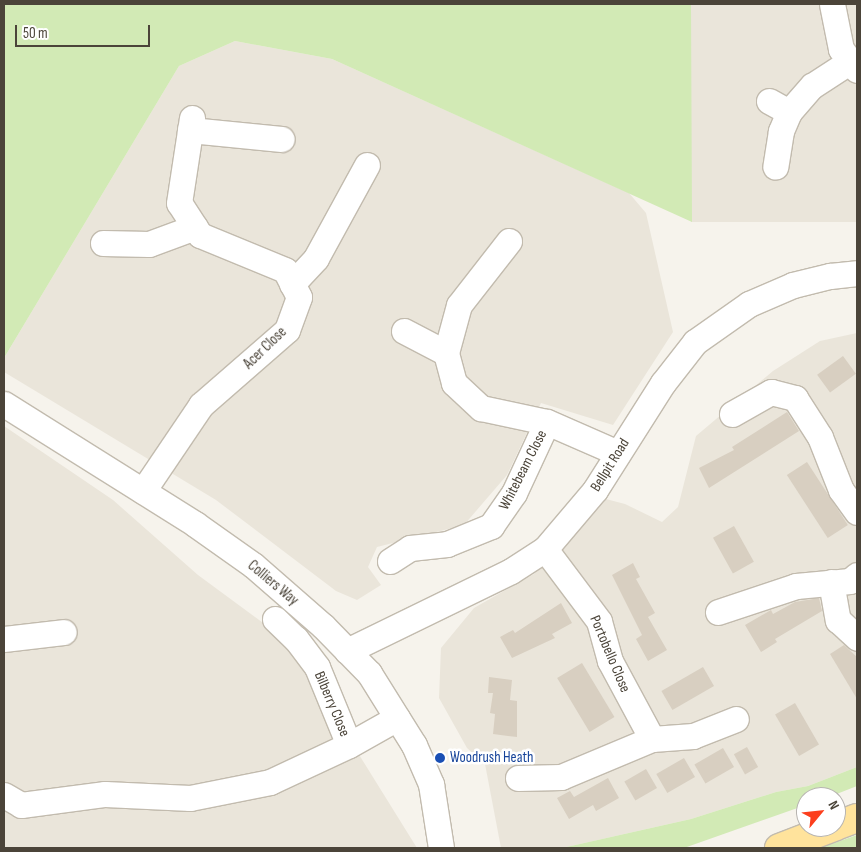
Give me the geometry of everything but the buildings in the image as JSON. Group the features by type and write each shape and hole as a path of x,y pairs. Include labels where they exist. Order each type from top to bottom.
{"main road":[{"path":"779,848 808,837"}],"street":[{"path":"775,167 779,115 812,86 853,66 841,49 832,4"},
{"path":"282,139 191,124 179,203 200,235 285,270 292,284 316,258 367,165"},
{"path":"103,243 149,244 195,227"},
{"name":"Whitebeam Close","path":"509,241 459,304 446,352 454,383 481,408 547,422 618,453"},
{"name":"Bellpit Road","path":"347,651 511,571 545,549 596,490 663,383 694,342 749,304 793,285 830,276 857,273"},
{"name":"Acer Close","path":"143,491 201,405 287,330 299,297 292,284"},
{"path":"404,331 446,352"},
{"path":"732,414 771,392 795,398 820,437 840,490 857,512"},
{"name":"Colliers Way","path":"4,404 143,491 253,565 347,651 368,673 414,745 431,784 441,848"},
{"name":"Whitebeam Close","path":"390,561 410,548 446,544 492,526 514,493 547,422"},
{"name":"Portobello Close","path":"545,549 599,621 610,661 652,739"},
{"path":"718,612 796,586 850,581 857,575"},
{"path":"831,582 838,620 857,638"},
{"name":"Bilberry Close","path":"275,619 296,639 317,667 349,745"},
{"path":"4,639 64,632"},
{"path":"4,795 21,805 106,794 190,798 270,782 349,745 397,718"},
{"path":"518,778 561,777 652,739 693,736 736,719"}],"shaded area":[{"path":"691,4 857,4 857,222 691,222"},
{"path":"235,41 332,59 629,193 646,213 673,332 613,425 541,403 507,475 464,525 377,547 368,567 381,585 357,600 336,591 216,500 4,372 4,358 179,66"},
{"path":"857,333 857,767 808,786 776,792 691,819 562,848 501,848 485,764 467,748 439,698 441,648 474,608 534,574 602,498 625,504 662,522 678,507 696,436 773,371 820,341"},
{"path":"4,426 113,500 198,575 289,642 417,848 4,848"}],"green space":[{"path":"4,4 691,4 692,222 332,59 235,41 179,66 4,358"},
{"path":"857,767 857,786 846,790 846,787 803,787"},
{"path":"796,788 796,809 684,848 562,848 691,819 776,792"},
{"path":"857,835 857,848 820,848"}],"place":[{"name":"Woodrush Heath","path":"440,758"}]}
